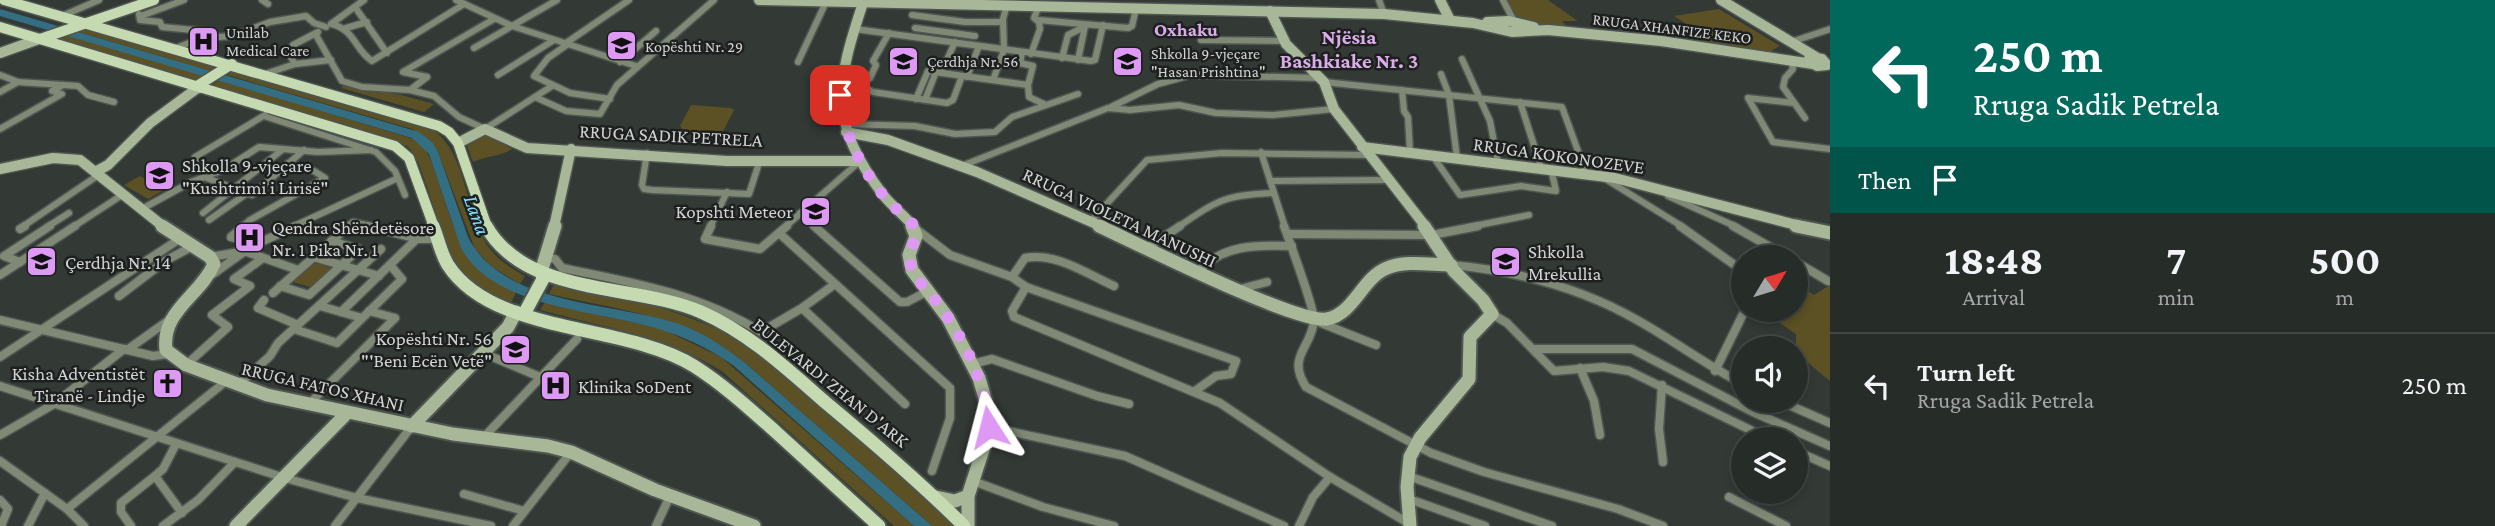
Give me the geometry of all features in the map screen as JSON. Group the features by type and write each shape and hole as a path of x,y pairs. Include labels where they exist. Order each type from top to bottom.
{"main road":[{"path":"5,0 176,48 232,67 423,119 445,129 457,143 485,129"},
{"path":"0,52 146,0"},
{"path":"84,22 137,12 154,0"},
{"path":"759,0 918,4 982,2 1117,8 1133,6 1384,14 1473,23 1504,21"},
{"path":"1440,0 1450,20"},
{"path":"1719,0 1819,62"},
{"path":"871,2 855,29 842,74 840,95 845,128 859,162 915,229 916,236 908,260 915,275 948,318 983,389 989,427 971,488 966,526"},
{"path":"1270,11 1284,41 1322,80 1334,109 1432,235 1457,275 1483,300 1492,314 1470,337 1469,379 1415,445 1408,476 1410,525"},
{"name":"RRUGA XHANFIZE KEKO","path":"1504,21 1548,30 1661,41 1819,62"},
{"path":"0,27 42,36 387,142 409,158 436,239 447,264 460,281 481,296 659,348 687,362 721,384 878,526"},
{"path":"1778,58 1795,55 1793,44"},
{"path":"0,169 60,157 80,160 99,173 150,123 232,67"},
{"name":"RRUGA VIOLETA MANUSHI","path":"845,128 964,165 1236,291 1314,320"},
{"name":"BULEVARDI ZHAN D'ARK","path":"457,143 492,237 514,260 539,278 675,303 724,323 770,353 966,526"},
{"path":"412,426 508,327 522,309 539,278 560,209 570,149"},
{"name":"RRUGA KOKONOZEVE","path":"1365,151 1410,152 1592,174 1643,184 1761,218 1830,233"},
{"path":"168,354 163,336 171,318 206,278 214,264 210,257"},
{"path":"1314,320 1328,320 1340,314 1383,269 1410,264 1451,265"},
{"name":"RRUGA FATOS XHANI","path":"168,354 186,365 231,384 309,405 482,439 548,446 571,452 670,496 754,526"},
{"path":"236,526 348,413"},
{"path":"936,497 955,501 971,488"}],"street":[{"path":"62,16 99,0"},
{"path":"262,0 268,4"},
{"path":"295,64 289,54 293,45 316,35 364,0"},
{"path":"456,0 512,26 636,66"},
{"path":"474,48 557,0"},
{"path":"610,99 575,94 535,78 534,74 548,58 629,0"},
{"path":"535,97 570,112 600,114 617,85 636,66 714,0"},
{"path":"1379,0 1384,14"},
{"path":"1503,0 1504,21 1518,26"},
{"path":"1719,0 1819,62"},
{"path":"798,62 821,1"},
{"path":"184,2 137,12 140,20 158,22 168,29 179,27 193,32 204,31 210,35"},
{"path":"346,28 372,61 464,4"},
{"path":"918,4 910,24 915,28 975,36"},
{"path":"1031,54 1040,29 1038,20 1034,18 1045,4"},
{"path":"993,80 1004,50 1003,22 1007,5"},
{"path":"1062,58 1068,35 1088,23 1131,28 1133,6"},
{"path":"355,7 387,53"},
{"path":"1114,26 1117,8"},
{"path":"912,15 1003,22"},
{"path":"176,48 210,35 233,36 270,22 306,16 314,23 346,28 367,22"},
{"path":"410,90 427,77 403,71 426,61 495,19"},
{"path":"1038,20 1085,26"},
{"path":"972,45 981,22"},
{"path":"855,29 1022,53 1095,60 1103,25"},
{"path":"1078,60 1085,26"},
{"path":"912,37 915,28"},
{"path":"1793,44 1830,29"},
{"path":"620,62 656,31"},
{"path":"860,85 870,78 876,65 873,61 889,33"},
{"path":"316,35 342,81 362,87 410,90 434,96 459,117 485,129 552,86"},
{"path":"498,75 554,40"},
{"path":"1200,40 1284,41"},
{"path":"925,100 955,43"},
{"path":"842,74 873,92 951,103 979,46"},
{"path":"1022,53 1020,63 1033,66 1028,85 1029,97 1046,105"},
{"path":"1462,59 1490,121 1498,163"},
{"path":"265,74 295,64 331,60"},
{"path":"1791,60 1793,69 1785,78 1783,87 1805,118"},
{"path":"916,99 928,71 1028,85"},
{"path":"1441,74 1449,95 1457,158"},
{"path":"0,75 18,82 66,83 82,87 93,96 114,102"},
{"path":"964,165 1108,108 1158,84 1191,75 1322,80 1562,107 1592,174 1651,206 1731,263"},
{"path":"0,92 18,82"},
{"path":"0,129 62,94 52,91 66,83"},
{"path":"1402,90 1404,111 1408,117 1410,152"},
{"path":"845,128 915,126 961,134 995,132 1007,120 1078,94"},
{"path":"1794,103 1748,98 1773,142 1830,149"},
{"path":"1432,155 1460,195 1521,186 1556,191 1520,102"},
{"path":"1108,108 1130,110 1179,106 1216,113 1264,115 1334,109"},
{"path":"218,173 196,162 195,157 276,109"},
{"path":"264,116 371,150 386,160 405,195"},
{"path":"249,124 285,123"},
{"name":"RRUGA SADIK PETRELA","path":"485,129 523,147 647,153 727,161 859,162"},
{"path":"326,150 340,140"},
{"path":"140,211 204,177 218,173 259,147 318,152 371,150"},
{"path":"202,213 236,191 254,171 283,149"},
{"path":"204,177 236,191 255,194 304,150"},
{"path":"1090,222 1147,160 1201,154 1365,151"},
{"path":"1261,152 1314,320 1300,352 1298,369 1302,383 1431,453 1618,509 1663,526"},
{"path":"647,153 642,185 644,189 749,194 760,160"},
{"path":"727,192 705,239 760,249 859,162"},
{"path":"288,163 314,171 325,178 242,225 231,237 247,242 398,178"},
{"path":"20,229 99,173 140,211 210,257 244,251 298,270"},
{"path":"1270,181 1387,180"},
{"path":"1643,184 1743,230 1768,245"},
{"path":"209,220 246,194"},
{"path":"1146,249 1218,200 1242,194 1274,194"},
{"path":"0,275 122,195"},
{"path":"20,262 4,256 69,213"},
{"path":"800,213 900,302 907,302 928,291"},
{"path":"1289,234 1432,235 1529,215"},
{"path":"273,293 353,222 418,239 436,239"},
{"path":"341,312 431,225"},
{"path":"50,226 65,232"},
{"path":"915,229 950,255 1012,277 1026,288 1236,361 1231,374 1213,377 1195,391"},
{"path":"779,233 950,387 953,398 947,429 932,471"},
{"path":"0,356 182,237"},
{"path":"281,286 309,295 359,250 331,241"},
{"path":"206,278 244,251 247,242"},
{"path":"1197,273 1216,256 1238,247 1262,244 1292,246"},
{"path":"119,296 166,261 194,245"},
{"path":"67,509 231,384 381,249"},
{"path":"1012,277 1025,258 1038,256 1061,262 1114,286"},
{"path":"313,257 379,276"},
{"path":"186,365 228,327 212,315 250,286 234,279 262,258"},
{"path":"545,258 555,259 562,268 689,296 727,312 761,332 802,308 835,284"},
{"path":"264,300 258,309 337,343 401,279 390,265"},
{"path":"1451,265 1479,267 1513,275 1612,308 1634,318 1715,371 1731,378"},
{"path":"1808,269 1828,281"},
{"path":"1236,291 1267,282"},
{"path":"1026,288 1012,311 1017,318 1195,391 1231,410 1330,477 1410,525"},
{"path":"320,306 362,318"},
{"path":"802,308 905,404"},
{"path":"309,405 395,318 369,311"},
{"path":"1492,314 1507,323 1554,371 1616,368 1662,385 1745,427"},
{"path":"0,435 54,404 125,349 171,318"},
{"path":"0,320 153,356 168,354"},
{"name":"RRUGA VIOLETA MANUSHI","path":"1314,320 1376,345"},
{"path":"1715,371 1739,322"},
{"path":"482,439 577,339"},
{"path":"1534,349 1632,349 1753,412 1830,446"},
{"path":"483,353 540,376"},
{"path":"972,363 992,359 1097,397 1129,404"},
{"path":"1580,368 1594,401 1600,435"},
{"path":"1662,385 1658,429 1663,462"},
{"path":"0,386 285,478 357,498 491,526"},
{"path":"1807,413 1830,423"},
{"path":"335,526 412,426"},
{"path":"989,427 1125,456 1284,526"},
{"path":"131,526 121,512 121,503 163,468 176,444"},
{"path":"513,526 571,452"},
{"path":"1808,456 1830,466"},
{"path":"0,460 67,509 84,526"},
{"path":"163,526 182,513 235,462"},
{"path":"155,476 182,513"},
{"path":"1408,476 1552,526"},
{"path":"1299,526 1313,497 1330,477"},
{"path":"971,488 1114,526"},
{"path":"28,526 45,493"},
{"path":"464,494 524,511"},
{"path":"656,526 670,496"},
{"path":"1729,497 1786,526"},
{"path":"1409,499 1485,526"},
{"path":"0,500 8,509 1,526"}],"shaded area":[{"path":"1508,0 1548,0 1578,21 1562,21 1568,29 1520,21 1513,15"},
{"path":"1719,9 1780,46 1772,50 1775,55 1702,44 1685,33 1696,30 1674,16"},
{"path":"80,28 221,66 214,72 72,30"},
{"path":"62,34 206,76 196,81 55,40"},
{"path":"233,71 428,127 441,137 451,150 482,236 498,258 525,276 520,284 492,267 475,249 438,152 412,129 227,75"},
{"path":"219,80 417,140 431,160 464,248 484,272 516,292 511,303 474,282 452,256 419,164 407,146 212,85"},
{"path":"344,85 434,104 424,112 341,88"},
{"path":"691,105 734,110 722,133 684,131 680,126"},
{"path":"484,134 512,149 473,162 466,143"},
{"path":"140,176 157,186 164,182 171,186 148,199 124,185"},
{"path":"315,263 332,268 310,287 293,282"},
{"path":"554,284 628,299 676,313 745,344 942,512 954,526 932,526 744,362 722,347 699,334 651,317 549,294"},
{"path":"1830,285 1830,381 1808,363 1808,336 1796,334 1778,322 1808,322 1808,291 1814,295"},
{"path":"545,302 662,329 721,357 914,526 894,526 723,372 657,341 540,310"}],"water":[{"path":"0,9 419,132 433,143 438,152 468,237 484,259 505,276 557,297 669,321 689,328 727,349 932,526 914,526 734,366 715,353 663,330 546,303 496,283 476,268 461,248 429,154 412,138 0,16"}],"place":[{"name":"Unilab Medical Care","path":"203,41"},
{"name":"Kopështi Nr. 29","path":"622,46"},
{"name":"Çerdhja Nr. 56","path":"904,61"},
{"name":"Shkolla 9-vjeçare \"Hasan Prishtina\"","path":"1128,62"},
{"name":"Shkolla 9-vjeçare \"Kushtrimi i Lirisë\"","path":"159,176"},
{"name":"Kopshti Meteor","path":"816,211"},
{"name":"Qendra Shëndetësore Nr. 1 Pika Nr. 1","path":"249,238"},
{"name":"Çerdhja Nr. 14","path":"42,262"},
{"name":"Shkolla Mrekullia","path":"1505,262"},
{"name":"Kopështi Nr. 56 \"'Beni Ecën Vetë\"","path":"515,349"},
{"name":"Kisha Adventistët Tiranë - Lindje","path":"168,384"},
{"name":"Klinika SoDent","path":"555,386"}],"district":[{"name":"Oxhaku","path":"1186,29"},
{"name":"Njësia Bashkiake Nr. 3","path":"1349,49"}],"route":[{"path":"840,95 842,117 859,162 915,229 916,236 909,250 908,260 915,275 948,318 972,363 983,389 989,427"}],"water label":[{"name":"Lana","path":"477,215"}]}
